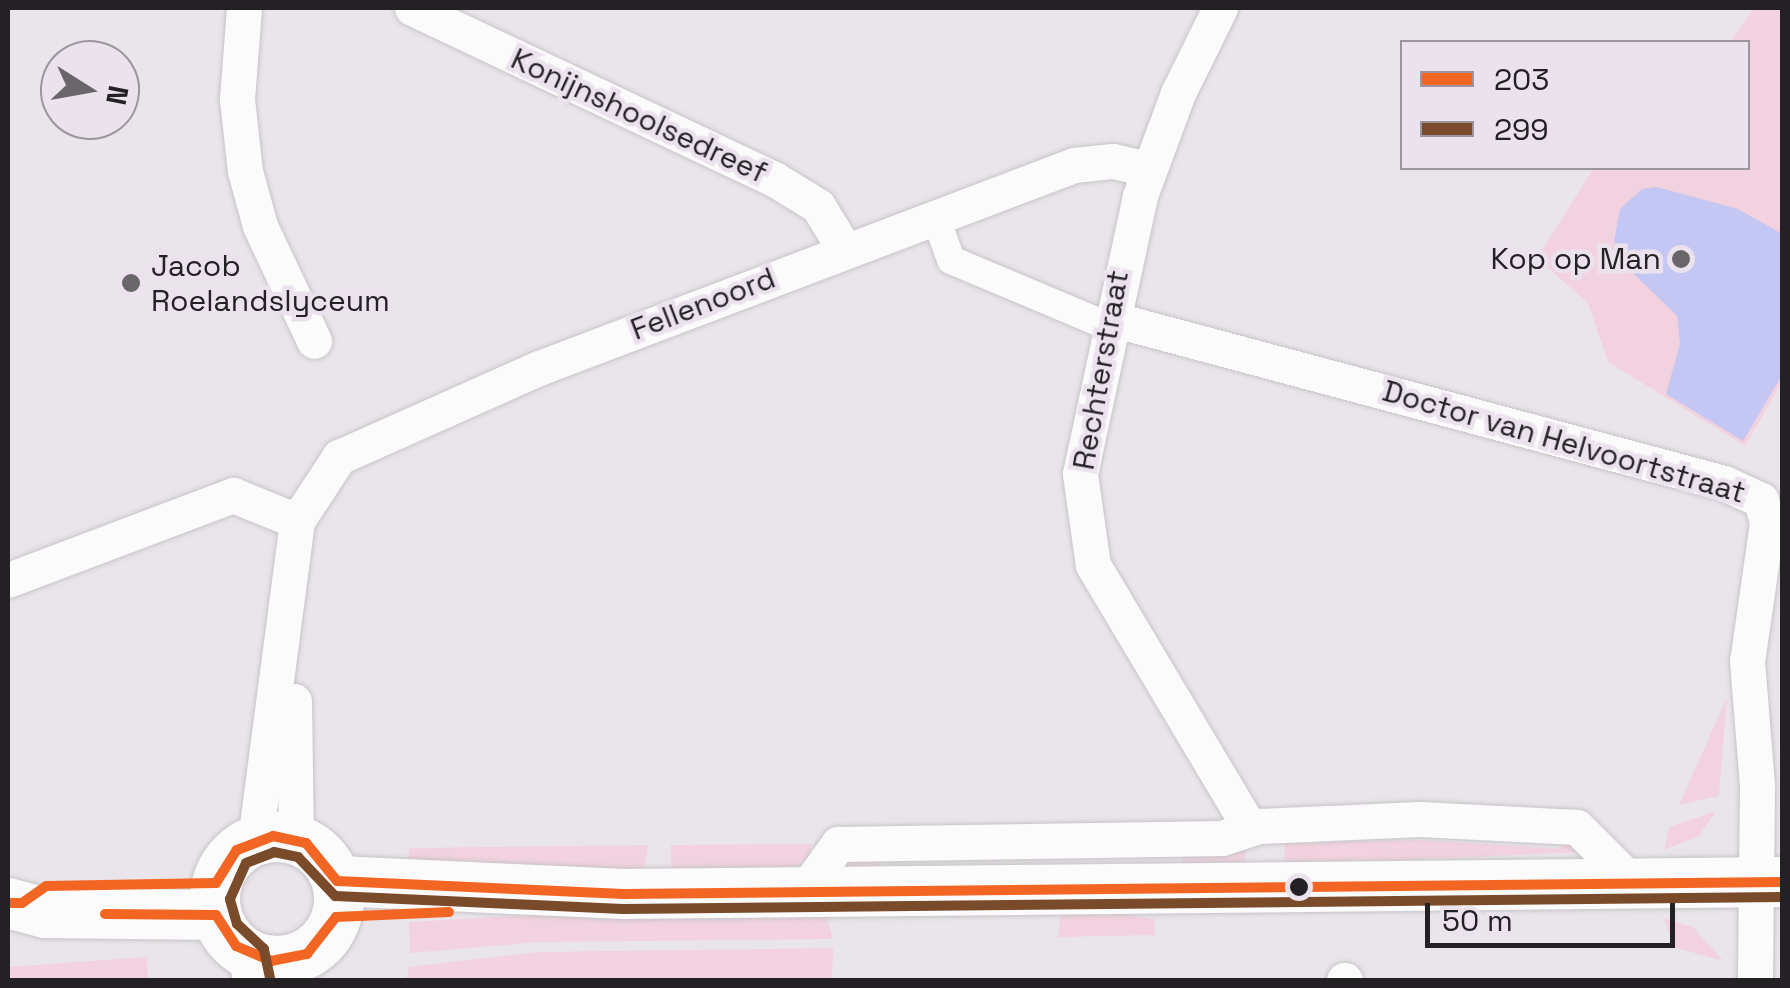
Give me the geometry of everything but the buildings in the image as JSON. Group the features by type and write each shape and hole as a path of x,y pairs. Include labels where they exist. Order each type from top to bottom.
{"main road":[{"path":"276,840 319,853 336,899 320,944 272,969 236,946 216,899 224,864 276,840"},
{"path":"336,899 572,907 624,894 805,890 1769,882"},
{"path":"15,903 46,886 216,899"}],"street":[{"path":"244,8 237,100 245,171 260,226 314,340"},
{"name":"Konijnshoolsedreef","path":"412,8 774,179 818,206 845,250"},
{"name":"Rechterstraat","path":"1220,8 1149,169 1111,323 1080,474 1088,547 1114,606 1250,828"},
{"name":"Fellenoord","path":"276,840 295,707 286,631 298,521 325,470 364,442 845,250 1074,165 1113,161 1149,169"},
{"path":"936,218 951,260 1111,323"},
{"name":"Doctor van Helvoortstraat","path":"1111,323 1190,339 1724,483 1772,492 1747,661 1769,882 1755,980"},
{"path":"8,580 234,495 298,521"},
{"path":"805,890 838,844 1222,838 1250,828 1420,819 1576,827 1634,884"}],"shaded area":[{"path":"1754,8 1782,8 1782,382 1745,446 1608,362 1588,303 1537,258 1593,170 1750,170 1750,40 1731,40"},
{"path":"1727,697 1719,796 1679,805"},
{"path":"1716,811 1699,836 1664,850 1669,827"},
{"path":"1419,840 1560,849 1564,842 1581,844 1583,852 1284,865 1285,843"},
{"path":"812,844 808,858 792,869 678,875 671,868 671,845"},
{"path":"648,845 643,876 408,872 409,848"},
{"path":"1245,845 1245,869 839,874 853,859 881,853 881,867 1183,864 1183,849 1231,854"},
{"path":"1062,904 1154,919 1155,935 1058,937"},
{"path":"654,908 826,916 833,939 539,942 410,953 409,922"},
{"path":"1664,918 1694,928 1723,961 1673,947"},
{"path":"833,948 832,980 406,980 409,967 537,952"},
{"path":"147,957 148,980 8,980 8,967"}],"water":[{"path":"1657,187 1738,209 1782,234 1782,375 1743,441 1666,394 1680,344 1677,316 1632,272 1614,242 1620,209 1642,189"}],"transit line":[{"name":"203","path":"8,903 22,903 46,886 216,883 237,850 273,836 306,843 337,881 624,894 1782,882"},
{"name":"299","path":"270,978 264,949 237,924 230,899 246,863 274,852 298,857 335,896 623,909 1782,897"},
{"name":"203","path":"105,914 216,915 236,946 271,961 307,954 336,917 449,912"}],"place":[{"name":"Kop op Man","path":"1681,259"},
{"name":"Jacob Roelandslyceum","path":"131,283"}]}
